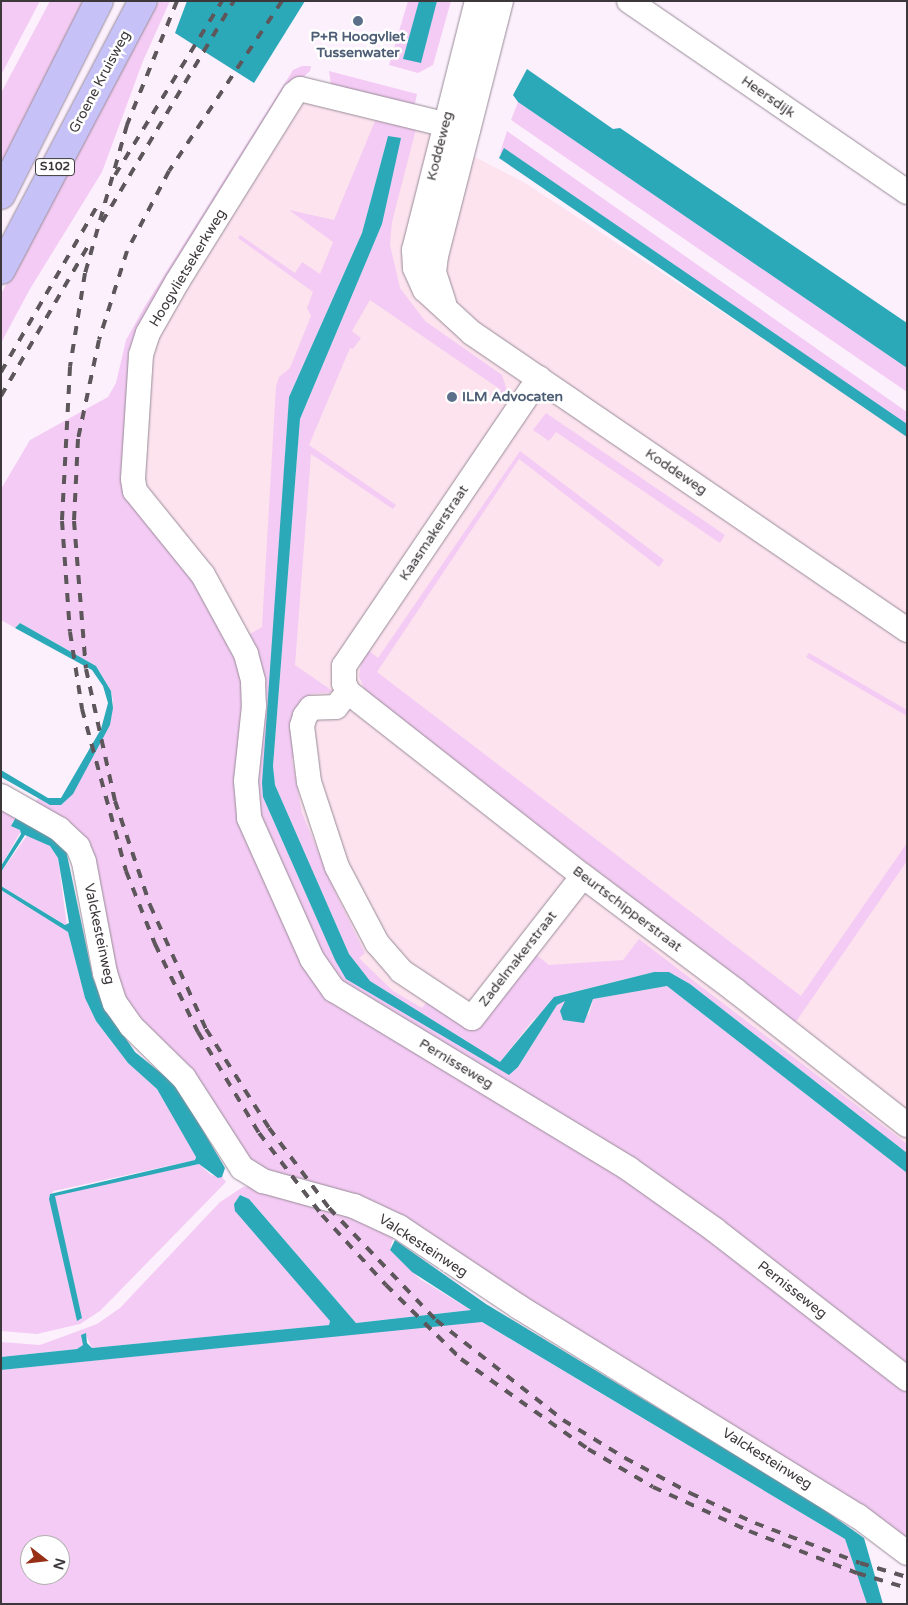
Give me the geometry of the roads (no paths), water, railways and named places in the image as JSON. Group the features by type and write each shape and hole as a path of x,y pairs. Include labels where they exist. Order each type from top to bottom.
{"main road":[{"name":"S102","path":"1,195 99,1"},
{"name":"Groene Kruisweg","path":"1,270 143,1"}],"street":[{"name":"Koddeweg","path":"477,1 445,124 414,260 425,290 447,312 539,378 907,630"},
{"name":"Koddeweg","path":"447,312 436,284 435,263 501,1"},
{"name":"Heersdijk","path":"629,1 905,188"},
{"name":"Hoogvlietsekerkweg","path":"224,610 203,575 135,491 133,479 141,355 148,333 294,94 300,89 468,130"},
{"name":"Kaasmakerstraat","path":"348,692 344,684 344,666 539,378"},
{"name":"Pernisseweg","path":"224,610 246,654 253,681 254,706 246,782 250,818 298,929 324,981 334,990 629,1169 715,1230 907,1379"},
{"name":"Beurtschipperstraat","path":"348,692 583,876 736,991 907,1125"},
{"name":"Zadelmakerstraat","path":"348,692 336,707 310,708 305,716 302,726 310,782 337,867 377,943 401,971 472,1018 583,876"},
{"name":"Valckesteinweg","path":"1,796 59,829 78,847 84,862 105,973 115,1003 131,1026 184,1078 242,1168 263,1181 354,1206 399,1227 512,1302 858,1516 907,1553"}],"water":[{"path":"187,1 305,1 254,83 175,33"},
{"path":"419,1 437,1 421,63 403,59"},
{"path":"527,69 613,129 620,128 907,323 907,368 518,102 513,95"},
{"path":"388,136 401,138 382,224 300,419 273,766 275,785 349,954 370,981 500,1062 554,997 654,972 669,972 690,984 907,1153 907,1173 667,986 593,999 584,1023 563,1020 560,1011 565,1001 557,1005 518,1067 509,1075 346,979 335,960 263,797 262,783 289,397 362,233"},
{"path":"504,148 907,424 907,437 499,158"},
{"path":"20,623 96,666 111,691 113,708 110,725 73,794 61,805 50,805 1,777 1,770 48,798 61,798 101,729 108,703 103,686 92,670 15,628"},
{"path":"16,817 59,842 66,850 93,978 105,1008 135,1052 177,1086 225,1168 222,1177 218,1178 199,1164 55,1196 82,1318 77,1321 49,1199 50,1194 195,1160 196,1157 157,1089 128,1063 96,1021 85,998 68,932 1,890 1,886 65,925 69,923 58,858 50,846 25,835 1,872 1,866 21,834 20,830 11,826"},
{"path":"240,1195 249,1199 356,1323 471,1310 412,1272 390,1250 395,1240 486,1304 816,1504 864,1538 883,1604 867,1604 845,1539 482,1322 1,1370 1,1357 77,1349 83,1345 81,1335 86,1333 87,1343 92,1348 329,1325 330,1321 235,1211 234,1204"}],"railway":[{"path":"177,1 127,125 85,273 70,367 62,521 70,632 82,709 126,871 155,944 198,1032 259,1133 322,1215 386,1285 461,1359 588,1449 653,1487 749,1531 857,1573 907,1588"},
{"path":"115,175 222,1"},
{"path":"102,222 234,1"},
{"path":"282,1 169,171 127,251 99,340 78,439 74,521 86,669 115,801 150,905 206,1029 269,1128 329,1208 436,1320 563,1420 625,1458 690,1493 755,1523 860,1563 907,1577"},
{"path":"1,372 99,203"},
{"path":"1,396 89,244"}],"place":[{"name":"P+R Hoogvliet Tussenwater","path":"358,21"},
{"name":"ILM Advocaten","path":"452,397"}]}
